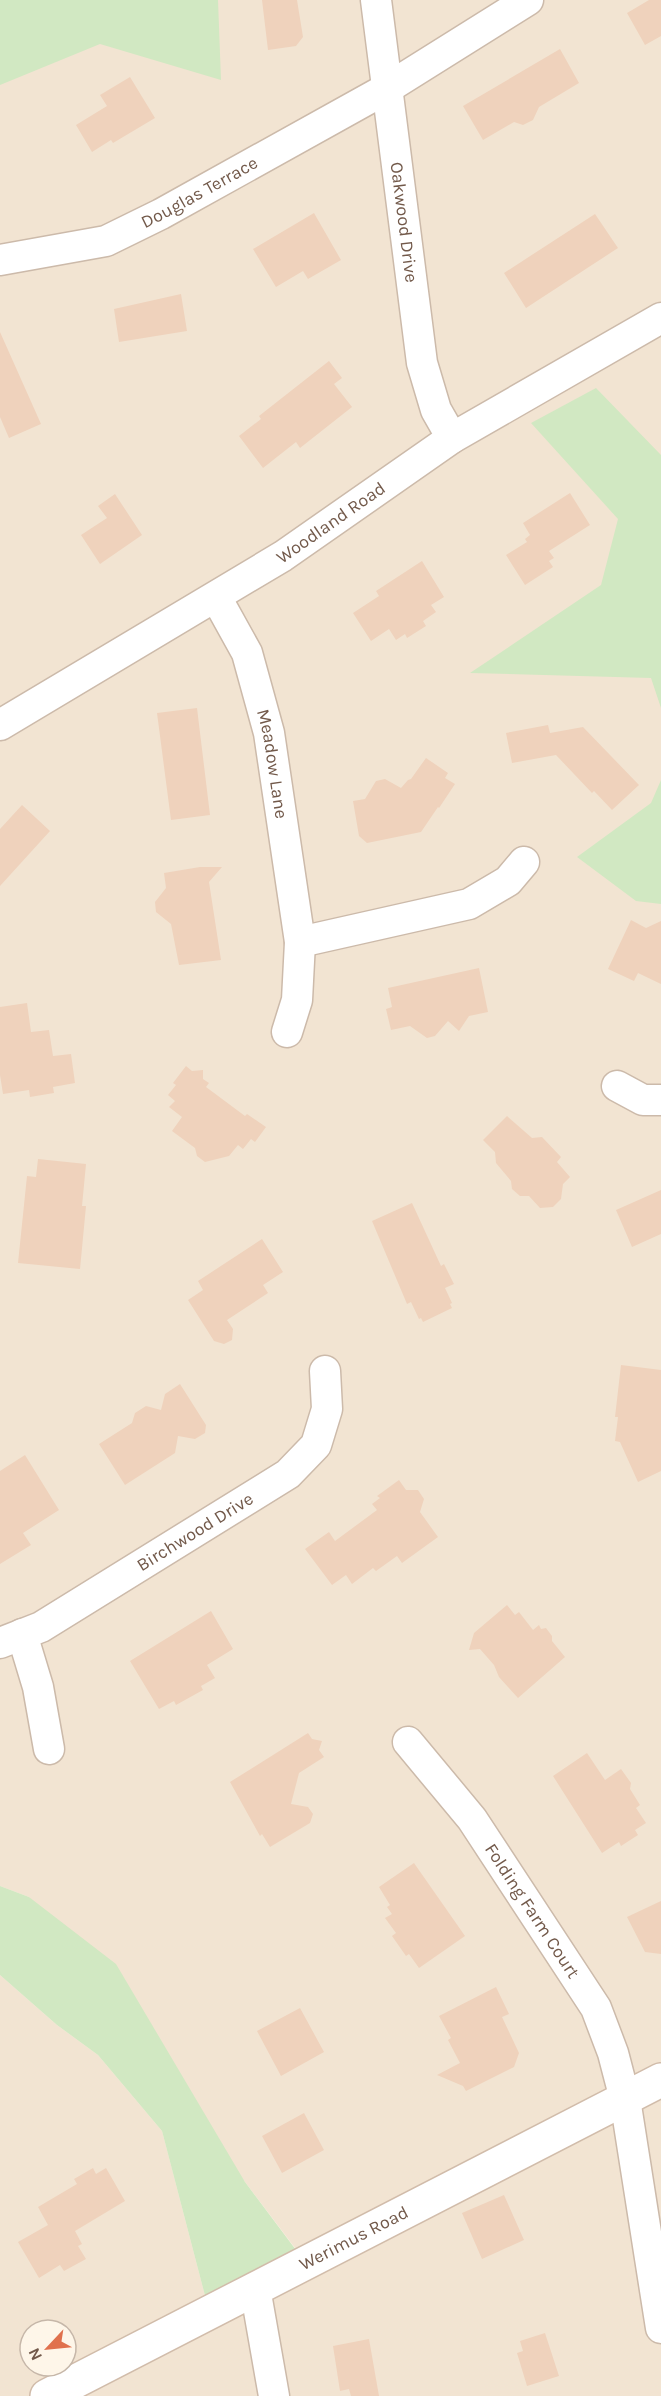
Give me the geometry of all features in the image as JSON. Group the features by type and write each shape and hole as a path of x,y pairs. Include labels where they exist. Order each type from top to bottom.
{"main road":[{"name":"Werimus Road","path":"47,2396 661,2080"}],"street":[{"name":"Oakwood Drive","path":"376,0 422,363 436,410 452,438"},
{"name":"Douglas Terrace","path":"0,260 106,242 386,89 528,0"},
{"name":"Woodland Road","path":"3,713 216,597 283,556 452,438 661,318"},
{"name":"Meadow Lane","path":"216,597 247,653 269,733 300,942 297,1000 287,1032"},
{"path":"300,942 470,904 508,881 524,862"},
{"path":"617,1086 643,1100 661,1100"},
{"name":"Birchwood Drive","path":"11,1638 41,1627 288,1474 315,1445 327,1409 325,1371"},
{"path":"11,1638 38,1687 49,1749"},
{"name":"Folding Farm Court","path":"408,1742 472,1819 555,1949 596,2008 613,2053 625,2099 661,2328"},
{"path":"255,2288 274,2396"}],"shaded area":[{"path":"0,0 661,0 661,2396 0,2396 0,1975 57,2025 98,2055 162,2131 209,2311 305,2261 29,1897 0,1886"}],"green space":[{"path":"0,0 218,0 221,80 100,44 0,85"},
{"path":"596,388 661,455 661,708 651,678 470,673 601,585 618,519 531,423"},
{"path":"661,780 661,904 636,901 577,857 651,803"},
{"path":"0,1886 29,1897 116,1964 245,2182 305,2262 209,2311 162,2131 98,2055 57,2025 0,1975"}],"building":[{"path":"262,0 297,0 303,37 296,46 268,50"},
{"path":"649,0 661,0 661,36 645,45 627,13"},
{"path":"560,49 579,83 539,107 533,120 523,125 514,122 483,140 463,106"},
{"path":"130,77 155,118 113,143 111,140 92,152 76,125 107,106 100,95"},
{"path":"314,213 341,260 308,279 303,271 276,287 253,249"},
{"path":"595,214 618,248 526,308 504,273"},
{"path":"181,294 187,331 119,342 114,309"},
{"path":"0,332 41,424 9,438 0,417"},
{"path":"329,361 342,378 334,384 352,407 300,448 296,442 263,468 239,436 261,419 259,416"},
{"path":"570,493 590,525 549,551 554,558 549,561 553,567 525,585 506,555 527,542 525,539 530,535 523,523"},
{"path":"115,494 142,535 100,564 81,535 107,518 98,506"},
{"path":"422,561 444,597 431,605 436,612 423,621 426,626 407,638 405,634 396,640 389,629 371,641 353,613 379,596 376,591"},
{"path":"197,708 210,815 171,820 157,713"},
{"path":"548,725 550,733 583,727 639,785 612,810 594,791 592,793 556,755 512,763 506,733"},
{"path":"426,758 448,773 445,778 455,784 439,808 421,832 367,843 359,836 353,801 365,799 376,781 385,779 401,788 411,779"},
{"path":"22,805 50,831 0,886 0,829"},
{"path":"200,867 222,867 209,882 221,960 179,965 171,924 156,912 155,902 166,888 164,873"},
{"path":"631,920 646,928 661,921 661,984 638,973 634,981 608,969"},
{"path":"479,968 488,1012 469,1016 459,1031 448,1021 435,1036 427,1038 410,1026 391,1030 386,1009 392,1007 388,988"},
{"path":"27,1003 31,1032 49,1030 53,1056 71,1054 75,1083 53,1087 54,1093 30,1097 29,1090 3,1094 0,1075 0,1007"},
{"path":"186,1066 192,1071 203,1070 203,1079 209,1083 206,1087 245,1116 247,1114 266,1127 255,1142 251,1139 243,1149 238,1145 229,1156 205,1162 197,1156 195,1148 172,1131 182,1117 169,1107 175,1101 168,1095 176,1085 173,1083"},
{"path":"507,1116 532,1138 542,1137 561,1157 557,1162 570,1177 563,1184 561,1199 553,1207 540,1208 529,1196 520,1196 512,1189 511,1181 496,1163 495,1152 483,1140"},
{"path":"38,1159 86,1164 82,1206 86,1206 80,1269 18,1263 27,1176 36,1177"},
{"path":"661,1190 661,1234 632,1247 616,1210"},
{"path":"412,1203 441,1266 444,1264 454,1284 445,1288 452,1308 423,1322 421,1318 419,1319 411,1302 407,1304 372,1221"},
{"path":"262,1239 283,1272 263,1285 268,1293 227,1320 233,1329 232,1340 224,1344 214,1341 188,1300 203,1290 198,1281"},
{"path":"621,1365 661,1370 661,1471 638,1482 620,1442 615,1441 618,1417 615,1417"},
{"path":"180,1384 206,1425 205,1433 195,1439 178,1436 175,1453 125,1485 99,1444 132,1423 135,1413 146,1406 161,1410 165,1394"},
{"path":"25,1455 59,1510 23,1533 31,1545 0,1564 0,1471"},
{"path":"399,1480 406,1490 418,1490 424,1499 420,1512 438,1537 402,1563 397,1556 376,1571 373,1568 352,1584 346,1575 332,1585 305,1549 329,1532 335,1541 377,1510 372,1504 380,1498 377,1496"},
{"path":"507,1605 515,1615 519,1612 533,1630 539,1625 541,1629 546,1628 552,1636 552,1641 565,1657 518,1698 499,1677 494,1665 480,1649 469,1650 474,1633"},
{"path":"211,1611 233,1649 207,1665 215,1678 201,1686 203,1690 176,1705 174,1701 159,1709 130,1661"},
{"path":"308,1733 312,1739 322,1741 319,1750 324,1757 299,1773 291,1804 308,1807 313,1814 310,1823 270,1847 262,1834 260,1836 230,1782"},
{"path":"587,1753 605,1780 621,1769 631,1783 630,1789 640,1805 636,1808 646,1823 635,1830 638,1835 621,1846 619,1842 602,1853 553,1776"},
{"path":"414,1863 465,1936 419,1968 409,1954 406,1956 392,1936 396,1933 385,1918 392,1914 387,1907 390,1905 379,1887"},
{"path":"661,1901 661,1954 645,1952 627,1917"},
{"path":"496,1987 509,2014 502,2017 519,2053 514,2067 466,2091 463,2086 437,2075 460,2063 448,2040 451,2038 439,2016"},
{"path":"300,2008 324,2052 281,2076 257,2031"},
{"path":"304,2113 324,2150 282,2173 262,2136"},
{"path":"93,2168 96,2174 106,2168 125,2201 75,2231 82,2244 78,2246 86,2259 64,2271 60,2265 39,2278 18,2242 48,2225 38,2207 77,2184 74,2179"},
{"path":"504,2195 524,2240 482,2259 462,2213"},
{"path":"545,2333 559,2376 527,2386 517,2353 523,2351 520,2341"},
{"path":"369,2339 379,2396 351,2396 349,2389 340,2391 333,2346"}]}
